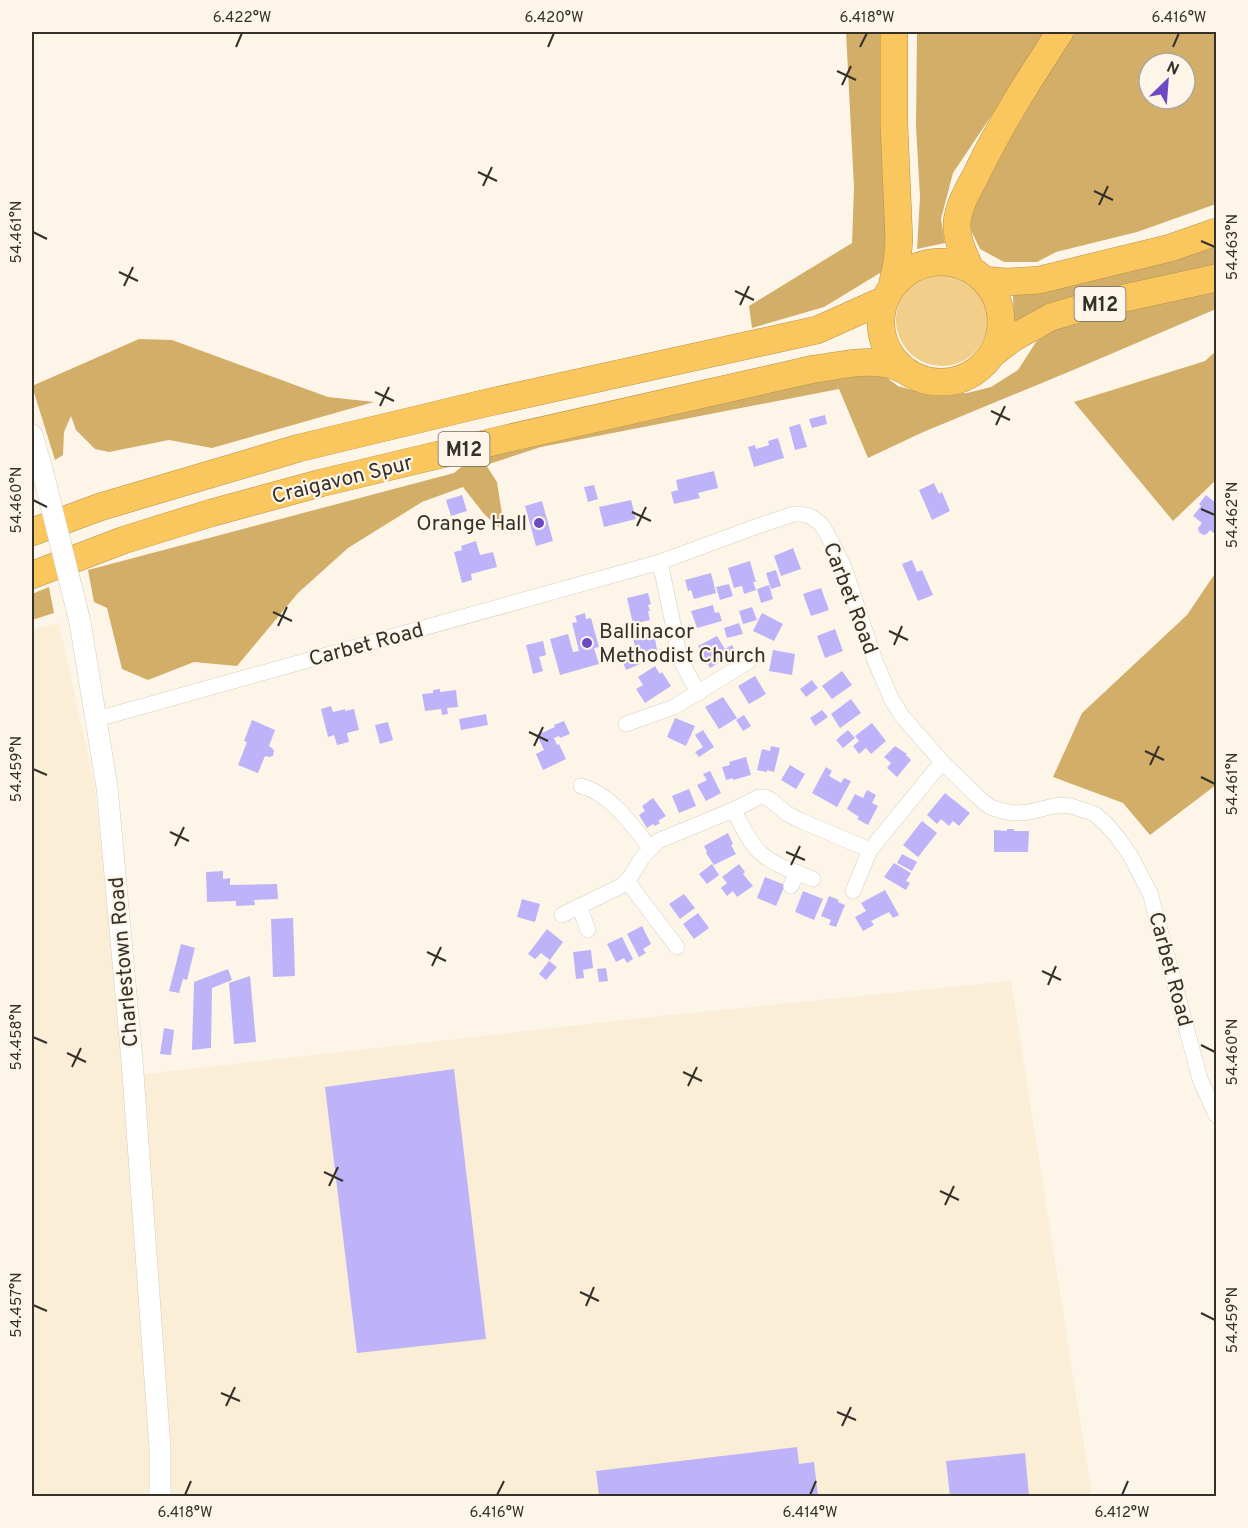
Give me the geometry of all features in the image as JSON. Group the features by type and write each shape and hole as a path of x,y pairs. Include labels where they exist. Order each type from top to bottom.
{"highway":[{"path":"888,293 897,263 899,240 894,123 894,32"},
{"path":"992,354 999,340 1000,308 994,293 978,275 962,249 957,230 959,211 990,145 1060,32"},
{"name":"M12","path":"1216,232 1170,248 1039,280 1007,282 978,275 954,263 922,264 904,274 888,293 880,318 881,330 883,340 892,357 905,370 919,378 937,382 951,381 965,377 980,368 992,354 1013,338 1051,317 1088,306 1216,278"},
{"name":"Craigavon Spur","path":"32,532 100,507 298,448 486,403 817,330 888,293"},
{"name":"Craigavon Spur","path":"32,575 124,540 222,510 321,483 508,438 814,369 856,363 886,363 905,370"}],"main road":[{"name":"Charlestown Road","path":"32,435 80,622 107,787 132,1060 160,1448 160,1497"}],"street":[{"name":"Carbet Road","path":"97,718 660,562 755,526 794,514 805,514 816,519 826,532 844,567 891,700 942,762 990,807 1016,813 1058,805 1071,806 1095,814 1107,825 1130,855 1150,893 1200,1079 1216,1115"},
{"path":"660,562 677,650 681,662 699,693"},
{"path":"626,724 674,707 749,661"},
{"path":"853,891 870,850 942,762"},
{"path":"581,786 595,791 608,801 632,825 650,848"},
{"path":"562,915 621,886 658,841 759,797 771,800 786,813 800,820 870,850"},
{"path":"733,810 755,848 762,855 794,879 813,879"},
{"path":"627,881 677,947"},
{"path":"579,906 588,930"}],"shaded area":[{"path":"846,32 883,32 890,215 885,270 824,307 752,328 749,306 852,243 854,188"},
{"path":"917,32 1045,32 953,173 941,219 945,243 917,249 920,197 916,126"},
{"path":"1073,32 1216,32 1216,204 1137,232 1056,252 1037,262 1004,262 980,249 969,226 973,197"},
{"path":"1216,238 1216,268 1014,330 1013,294"},
{"path":"942,274 960,278 974,288 984,302 988,320 984,338 974,352 960,362 942,366 924,362 910,352 900,338 896,320 900,302 910,288 924,278"},
{"path":"1216,287 1216,309 921,433 868,458 839,389 541,447 486,465 497,482 505,533 484,514 463,487 422,502 348,548 298,593 237,666 194,662 148,680 122,669 107,608 94,602 88,570 454,473 478,453 772,388 877,371 898,386 925,394 967,393 991,387 1018,370 1036,342 1058,326"},
{"path":"139,339 172,340 328,397 374,402 212,448 169,440 109,452 95,449 76,430 71,416 64,432 63,455 55,460 32,386"},
{"path":"1216,351 1216,480 1173,521 1074,402 1205,361"},
{"path":"1216,572 1216,785 1150,835 1123,803 1053,777 1082,713 1187,615"},
{"path":"49,587 54,613 32,620 32,594"},
{"path":"59,623 94,782 125,1056 139,1055 145,1074 660,1016 1011,981 1092,1496 32,1496 32,629"}],"building":[{"path":"825,415 827,424 812,428 809,419"},
{"path":"800,424 807,447 795,450 789,427"},
{"path":"778,438 784,458 754,467 748,447 755,445 756,449 769,445 768,441"},
{"path":"714,471 718,488 698,493 700,498 674,504 671,492 678,490 676,480"},
{"path":"934,483 939,494 942,492 950,511 932,520 919,490"},
{"path":"594,485 598,499 588,502 584,487"},
{"path":"462,495 467,511 451,516 446,500"},
{"path":"1206,495 1216,503 1216,535 1210,530 1203,535 1199,532 1198,528 1202,523 1193,516"},
{"path":"631,500 636,519 604,527 599,507"},
{"name":"Orange Hall","path":"542,501 553,541 536,546 525,506"},
{"path":"476,541 480,555 493,552 497,567 471,574 472,580 462,583 454,552 462,550 461,546"},
{"path":"793,548 801,569 781,576 774,556"},
{"path":"912,560 917,572 922,570 933,595 918,601 902,564"},
{"path":"750,561 756,590 744,594 742,586 734,588 728,568"},
{"path":"776,570 781,586 771,589 766,573"},
{"path":"711,573 716,593 694,599 691,590 688,591 685,580"},
{"path":"729,584 733,596 720,600 716,587"},
{"path":"769,585 773,599 761,603 757,589"},
{"path":"821,588 829,610 811,616 803,594"},
{"path":"648,593 651,604 648,605 650,620 633,624 627,598"},
{"path":"713,605 715,613 719,612 722,621 697,628 691,611"},
{"path":"752,607 757,620 743,624 739,611"},
{"name":"Ballinacor Methodist Church","path":"585,613 586,619 591,618 599,647 594,648 599,664 560,675 550,639 568,634 573,652 579,651 572,623 577,622 575,616"},
{"path":"762,613 783,624 774,641 753,631"},
{"path":"739,623 743,634 727,638 724,628"},
{"path":"642,628 643,634 654,632 657,650 636,653 632,630"},
{"path":"835,629 843,651 825,658 817,636"},
{"path":"717,636 725,649 732,645 736,653 710,668 698,646"},
{"path":"543,641 546,655 539,657 543,671 533,674 526,645"},
{"path":"773,650 795,654 792,675 769,671"},
{"path":"636,654 640,664 626,670 622,660"},
{"path":"655,666 671,686 645,703 636,689 643,685 638,677"},
{"path":"842,671 852,685 832,699 822,686"},
{"path":"755,676 766,694 749,704 738,686"},
{"path":"812,680 818,688 806,697 800,689"},
{"path":"440,689 440,692 456,690 458,707 447,708 448,714 442,715 441,709 425,711 422,694 433,693 433,690"},
{"path":"723,697 737,718 719,729 705,707"},
{"path":"851,699 861,713 840,728 831,714"},
{"path":"331,706 333,712 354,709 359,730 347,733 349,742 337,745 334,735 328,737 321,709"},
{"path":"822,710 828,717 815,726 810,718"},
{"path":"486,714 488,725 461,730 459,719"},
{"path":"744,715 751,726 743,731 736,720"},
{"path":"675,718 695,726 686,746 667,737"},
{"path":"252,720 275,730 269,746 274,751 273,756 265,756 258,773 238,765"},
{"path":"564,721 570,734 554,738 566,759 543,770 536,754 544,750 537,735"},
{"path":"388,722 393,740 380,744 375,725"},
{"path":"872,723 886,741 871,754 866,748 859,754 853,746 859,741 855,736"},
{"path":"703,730 714,747 699,757 695,752 703,747 695,735"},
{"path":"848,730 855,738 843,748 836,740"},
{"path":"771,746 780,748 774,772 757,770 762,749 770,751"},
{"path":"895,746 907,754 911,760 897,777 887,768 891,763 884,757"},
{"path":"746,757 751,775 726,780 722,767 730,765 729,762"},
{"path":"790,765 805,774 796,789 781,780"},
{"path":"826,767 832,771 829,776 841,783 844,778 851,781 837,807 812,793"},
{"path":"710,771 721,793 706,801 697,785 707,780 703,774"},
{"path":"689,789 696,806 679,813 672,796"},
{"path":"867,790 876,795 872,803 878,806 868,825 857,819 859,817 847,809 855,794 863,798"},
{"path":"945,793 970,813 959,826 953,821 949,826 941,819 937,824 927,815"},
{"path":"653,798 666,816 658,821 660,823 647,828 639,815 645,811 642,806"},
{"path":"922,821 937,833 918,857 903,845"},
{"path":"1007,829 1029,831 1028,852 994,852 994,830 1007,831"},
{"path":"728,833 736,854 714,865 704,846"},
{"path":"902,854 917,862 912,871 897,863"},
{"path":"894,863 911,873 906,881 910,883 906,890 884,877"},
{"path":"712,864 719,875 707,884 699,874"},
{"path":"739,864 745,872 743,874 753,886 737,897 733,891 727,896 721,888 727,883 722,877"},
{"path":"223,871 223,879 230,878 230,885 277,884 278,899 254,900 255,905 236,906 236,901 207,902 206,872"},
{"path":"765,877 785,885 776,906 757,898"},
{"path":"885,890 899,915 893,918 889,912 871,921 874,925 863,931 855,917 866,911 861,903"},
{"path":"803,891 823,899 814,920 795,912"},
{"path":"684,894 695,908 680,919 669,904"},
{"path":"829,896 845,905 836,927 829,925 831,920 821,916"},
{"path":"522,899 540,904 535,922 517,917"},
{"path":"698,913 709,928 694,939 683,924"},
{"path":"293,918 295,976 273,977 271,919"},
{"path":"642,926 651,944 643,949 646,953 639,957 627,934"},
{"path":"547,929 563,942 550,960 541,953 535,959 528,954"},
{"path":"622,937 633,959 627,963 624,958 616,962 607,944"},
{"path":"181,944 195,948 187,980 183,979 179,993 169,991"},
{"path":"591,950 593,968 583,970 584,978 576,979 573,952"},
{"path":"549,961 557,967 546,980 539,974"},
{"path":"606,968 608,981 599,982 597,969"},
{"path":"228,969 232,980 212,988 211,1048 192,1050 194,982"},
{"path":"250,976 256,1042 234,1044 229,983"},
{"path":"164,1028 174,1030 171,1055 160,1054"},
{"path":"454,1069 486,1339 357,1353 325,1087"},
{"path":"797,1447 799,1464 814,1462 818,1496 599,1496 596,1471"},
{"path":"1025,1453 1029,1496 950,1496 946,1461"}],"place":[{"name":"Orange Hall","path":"539,523"},
{"name":"Ballinacor Methodist Church","path":"587,643"}]}
